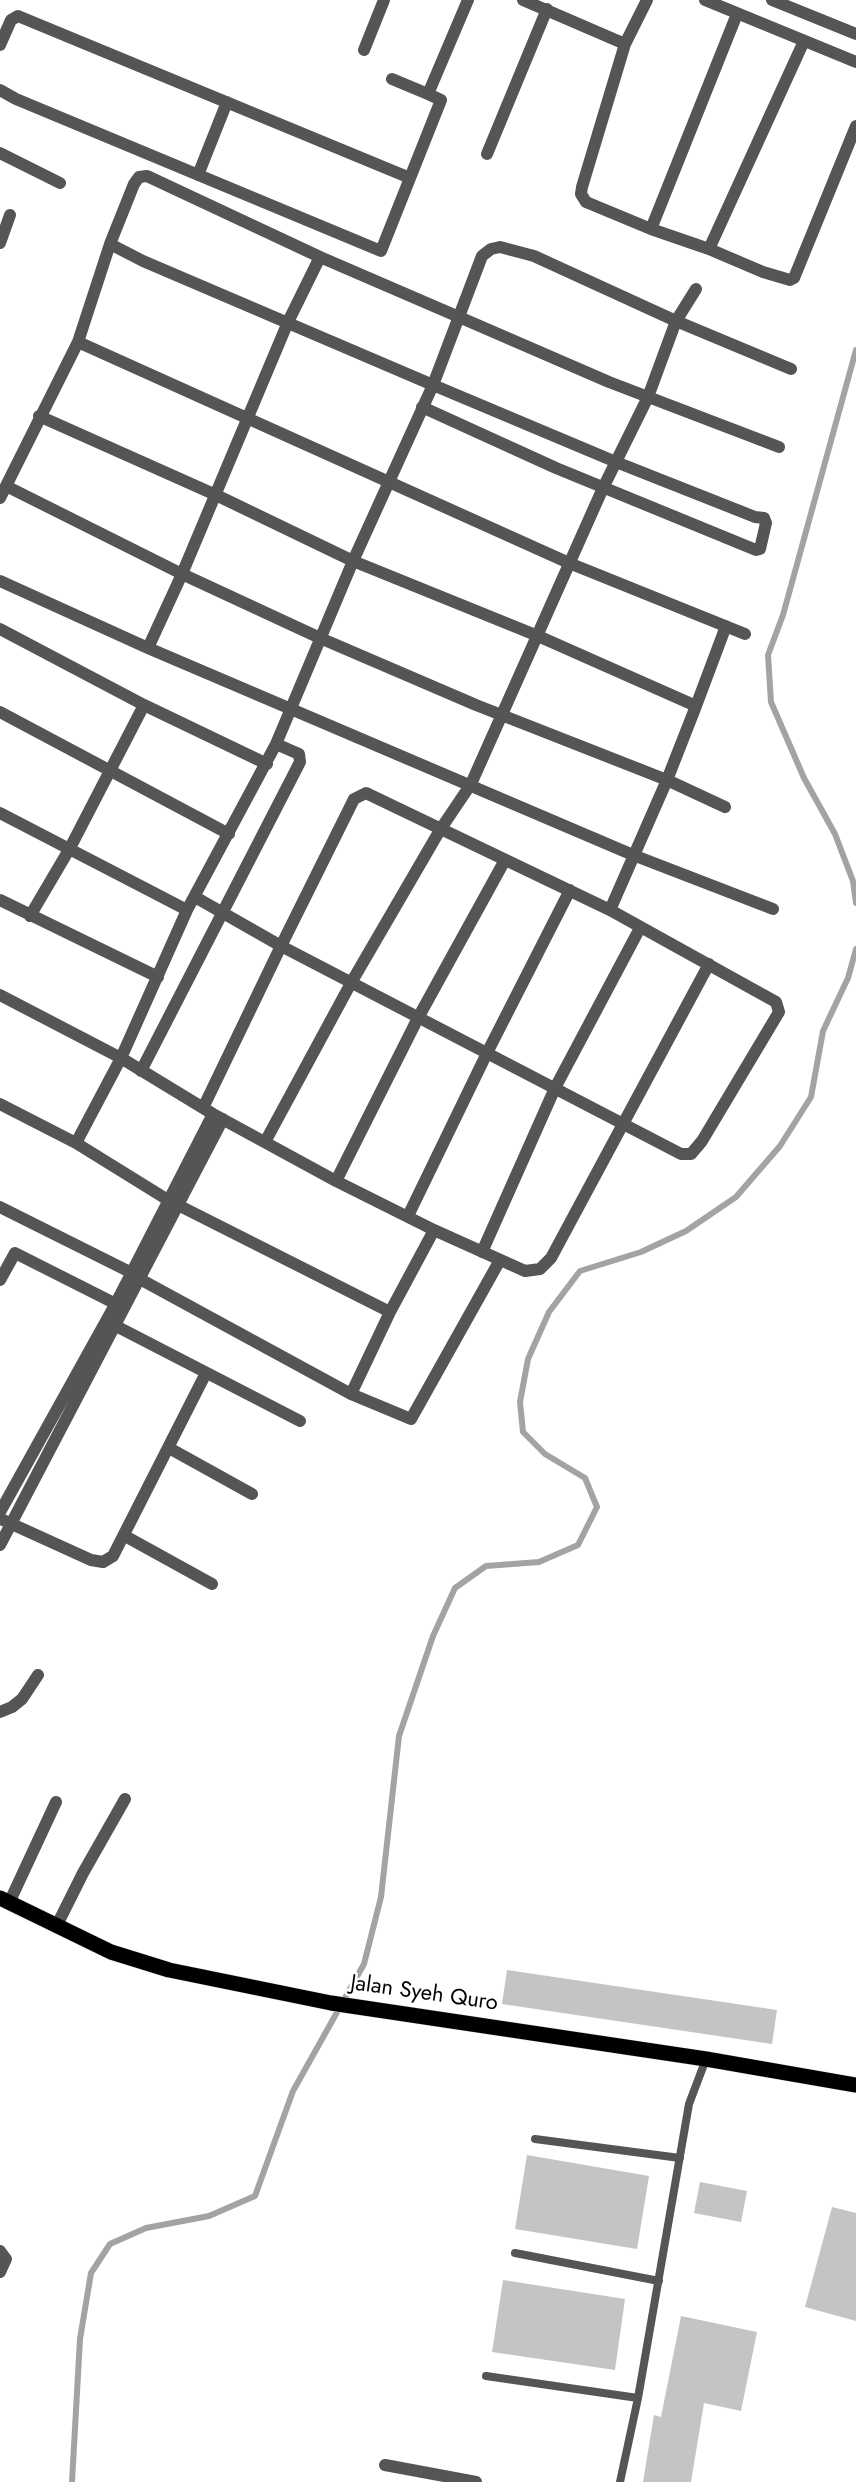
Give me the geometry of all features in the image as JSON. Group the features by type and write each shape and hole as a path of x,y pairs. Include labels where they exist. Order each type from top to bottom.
{"main road":[{"name":"Jalan Syeh Quro","path":"4,1900 111,1952 169,1970 332,2003 706,2059 856,2085"}],"street":[{"path":"364,50 384,0"},
{"path":"428,94 468,0"},
{"path":"523,0 625,44"},
{"path":"647,0 625,44 581,194 591,204 788,280 794,278 856,126"},
{"path":"705,0 856,62"},
{"path":"772,0 856,34"},
{"path":"487,154 547,9"},
{"path":"651,229 736,14"},
{"path":"0,45 11,20 18,16 410,178"},
{"path":"709,249 804,41"},
{"path":"0,90 16,99 381,251 441,100 392,79"},
{"path":"198,175 227,102"},
{"path":"0,153 60,183"},
{"path":"0,498 78,342 110,244 134,184 139,177 147,176 320,257 459,317 648,397 779,447"},
{"path":"0,243 10,215"},
{"path":"110,244 136,258 616,462 755,517 764,518 766,523 760,549 750,549 603,488 422,406"},
{"path":"76,1143 121,1058 187,910 267,764 353,561 433,385 482,256 491,249 500,247 534,256 676,321 791,369"},
{"path":"148,648 216,495 288,322 320,257"},
{"path":"265,1142 351,983 440,830 471,784 603,488 648,397 676,321 696,289"},
{"path":"78,342 569,563 745,634"},
{"path":"39,416 216,495 353,561 537,636 696,706"},
{"path":"6,486 182,574 320,638 476,705 667,780 725,807"},
{"path":"0,581 148,648 633,855 772,909"},
{"path":"610,910 667,780 726,626"},
{"path":"0,629 144,705 267,764"},
{"path":"30,916 70,848 144,705"},
{"path":"0,712 229,834"},
{"path":"141,1071 300,762 299,754 276,744"},
{"path":"0,1512 119,1306 173,1202 213,1114 281,946 354,799 361,794 372,794 440,830 610,910 776,1002 779,1014 702,1142 691,1154 681,1154 281,946 195,897"},
{"path":"0,813 187,910"},
{"path":"336,1180 418,1018 505,860"},
{"path":"408,1216 570,890"},
{"path":"0,900 158,977"},
{"path":"482,1252 555,1089 640,928"},
{"path":"0,995 121,1058 213,1114 336,1180 434,1230 525,1271 540,1269 551,1258 709,964"},
{"path":"0,1104 76,1143 173,1202 390,1312"},
{"path":"0,1207 134,1275 351,1394 411,1419 500,1260"},
{"path":"351,1394 390,1312 434,1230"},
{"path":"0,1280 15,1253 119,1306"},
{"path":"0,1545 5,1521 114,1325 119,1306"},
{"path":"114,1325 300,1421"},
{"path":"5,1521 91,1560 103,1562 113,1556 206,1372"},
{"path":"169,1448 252,1494"},
{"path":"124,1536 212,1584"},
{"path":"0,1712 12,1707 22,1699 38,1675"},
{"path":"56,1927 83,1873 125,1799"},
{"path":"4,1900 56,1803"},
{"path":"0,2251 6,2259 0,2272"},
{"path":"385,2465 476,2482"}],"lane":[{"path":"620,2482 638,2398 689,2104 706,2059"},
{"path":"535,2139 680,2158"},
{"path":"515,2253 659,2281"},
{"path":"486,2376 638,2398"}],"building":[{"path":"507,1970 777,2010 772,2044 502,2004"},
{"path":"527,2155 649,2176 637,2249 515,2229"},
{"path":"700,2182 747,2191 741,2222 694,2213"},
{"path":"832,2207 856,2213 856,2321 805,2307"},
{"path":"503,2280 625,2299 615,2370 492,2352"},
{"path":"681,2316 757,2332 741,2411 704,2403 691,2482 643,2482 654,2415 661,2417"}],"waterway":[{"path":"856,350 783,615 768,655 771,702 804,778 835,834 853,881 856,903"},
{"path":"72,2482 80,2339 91,2273 110,2244 146,2228 209,2216 255,2196 293,2091 364,1964 381,1897 399,1736 433,1636 455,1588 486,1566 539,1562 578,1545 597,1507 585,1478 545,1454 523,1432 520,1402 528,1359 549,1312 580,1271 641,1252 686,1231 736,1197 780,1146 811,1097 823,1031 848,978 856,949"}]}
